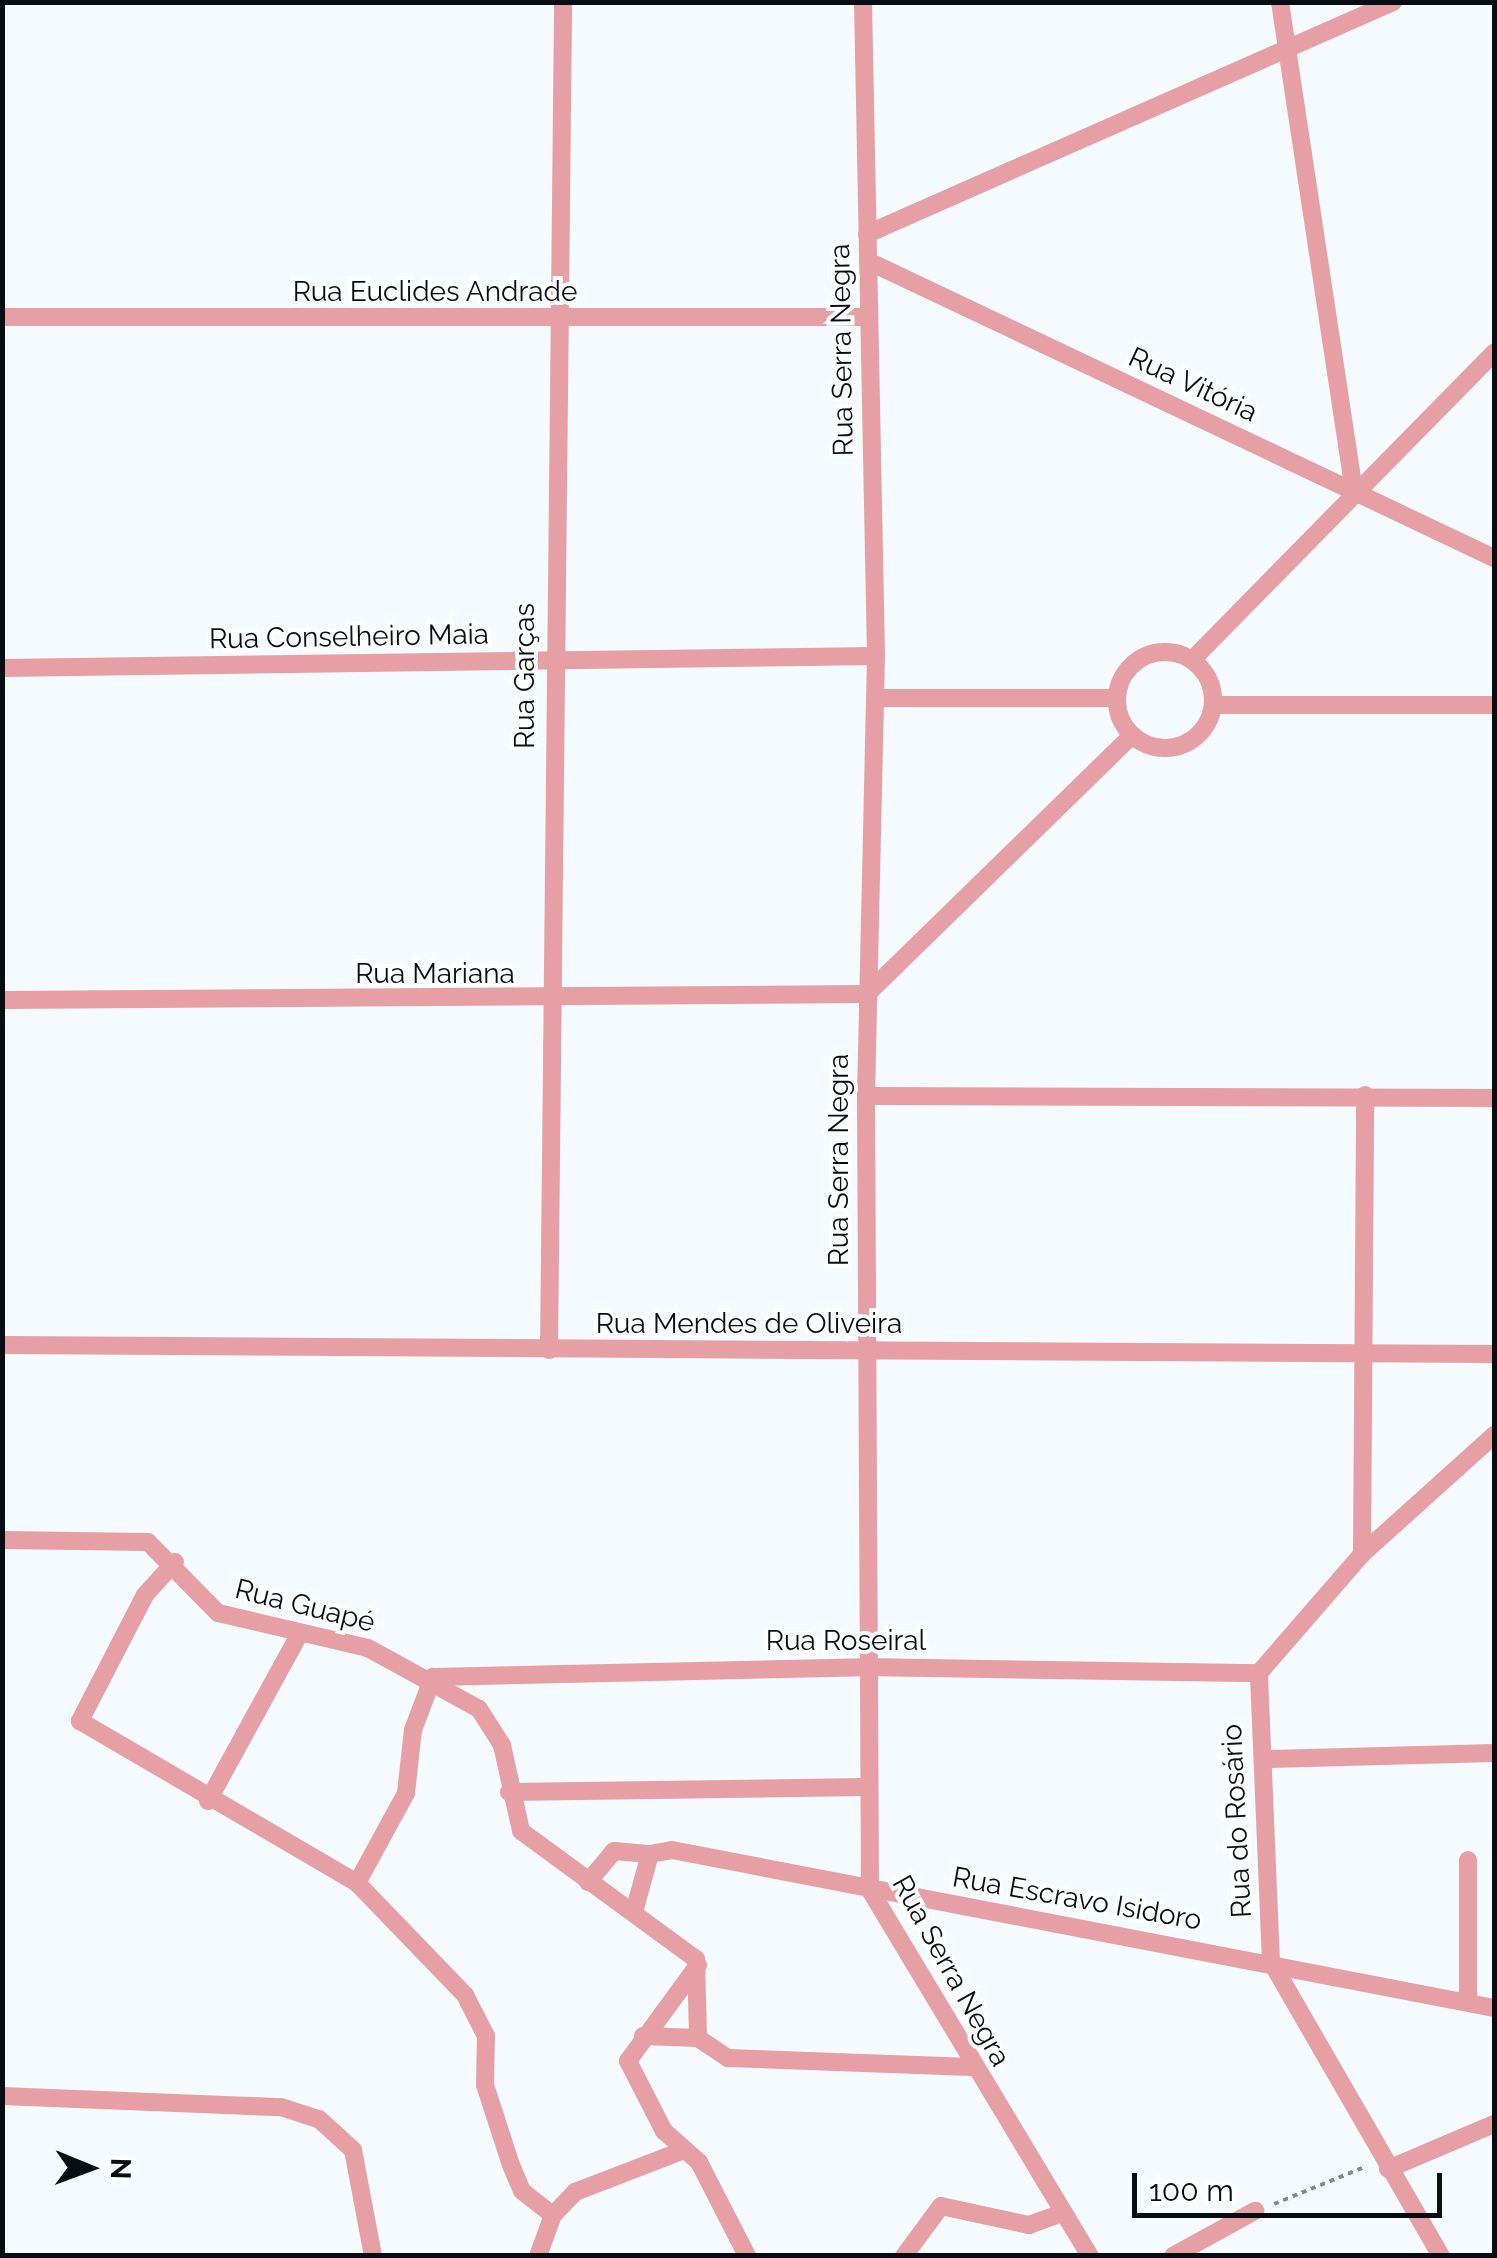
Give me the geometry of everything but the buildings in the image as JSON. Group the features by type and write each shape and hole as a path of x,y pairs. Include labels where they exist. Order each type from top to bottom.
{"street":[{"name":"Rua Garças","path":"549,1350 552,662 563,2"},
{"name":"Rua Serra Negra","path":"862,2 876,656 866,1096 864,1666 870,1890 971,2066 1090,2256"},
{"path":"1280,2 1284,48 1357,494"},
{"path":"867,234 1392,2"},
{"name":"Rua Vitória","path":"868,261 1494,558"},
{"name":"Rua Euclides Andrade","path":"2,316 557,321 868,317"},
{"path":"1192,660 1494,353"},
{"path":"1192,660 1150,654 1127,671 1116,698 1132,735 1159,748 1188,742 1212,705"},
{"name":"Rua Conselheiro Maia","path":"2,668 876,656"},
{"path":"1192,660 1212,705"},
{"path":"875,698 1116,698"},
{"path":"1212,705 1494,706"},
{"path":"867,994 1132,735"},
{"name":"Rua Mariana","path":"2,1000 552,1002 867,994"},
{"path":"1362,1554 1365,1095"},
{"path":"866,1096 1494,1098"},
{"name":"Rua Mendes de Oliveira","path":"2,1345 1494,1354"},
{"path":"1259,1673 1362,1554 1494,1436"},
{"name":"Rua Guapé","path":"2,1540 122,1538 148,1542 176,1562 218,1613 299,1635 368,1648 433,1676 494,1726 521,1831 634,1912 698,1965"},
{"path":"176,1562 145,1595 80,1721 208,1801 357,1883 478,2013 502,2141 522,2191 553,2215"},
{"path":"208,1801 299,1635"},
{"name":"Rua Roseiral","path":"433,1676 864,1666 1259,1673"},
{"name":"Rua do Rosário","path":"1259,1673 1267,1759 1270,1962 1441,2256"},
{"path":"357,1883 406,1793 412,1730 433,1676"},
{"path":"1267,1759 1494,1753"},
{"path":"509,1792 865,1788"},
{"name":"Rua Escravo Isidoro","path":"588,1882 614,1852 650,1854 672,1850 1494,2008"},
{"path":"634,1912 650,1854"},
{"path":"1468,1860 1468,2002"},
{"path":"698,1965 698,2038"},
{"path":"698,1965 628,2060 680,2152 698,2162 747,2256"},
{"path":"643,2036 698,2038 728,2058 971,2066"},
{"path":"2,2096 281,2107 319,2119 352,2150 373,2256"},
{"path":"1385,2165 1494,2124"},
{"path":"538,2256 553,2215 576,2192 680,2152"},
{"path":"904,2256 942,2206 1028,2225 1064,2212"},
{"path":"1172,2256 1256,2211"}],"path":[{"path":"1256,2211 1385,2165"}]}
